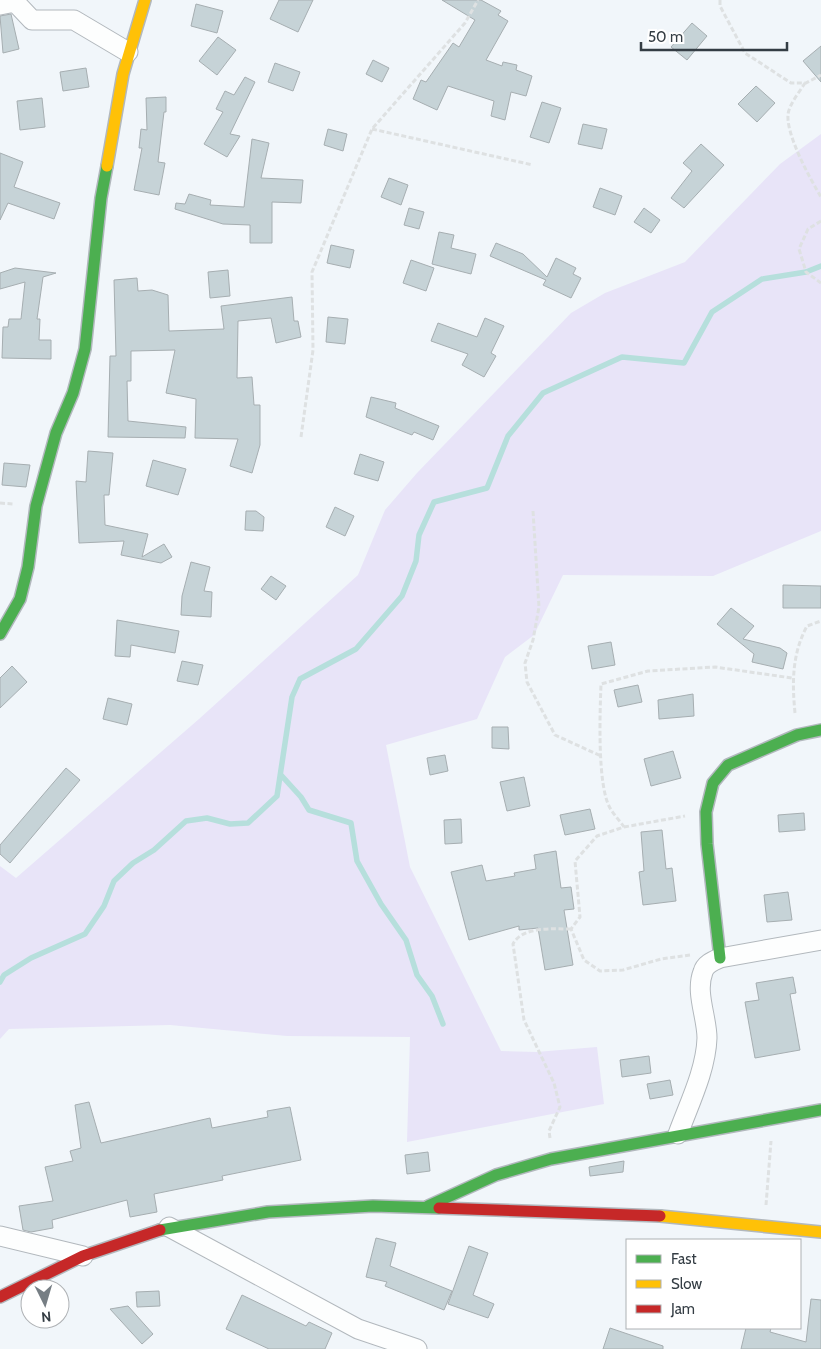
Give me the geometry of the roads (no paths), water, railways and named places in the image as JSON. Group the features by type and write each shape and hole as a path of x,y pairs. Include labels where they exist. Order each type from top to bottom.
{"street":[{"path":"0,634 20,599 28,567 36,506 56,432 73,392 85,349 101,198 128,52 145,0"},
{"path":"0,5 15,2 32,20 74,20 128,52"},
{"path":"719,951 706,812 713,783 728,765 798,735 821,730"},
{"path":"678,1134 705,1059 707,1036 701,987 702,972 719,951 821,940"},
{"path":"423,1208 496,1175 551,1159 678,1134 821,1110"},
{"path":"0,1297 83,1256 169,1227 268,1212 373,1206 546,1210 688,1216 821,1232"},
{"path":"169,1227 358,1329 416,1349"},
{"path":"0,1236 83,1256"}],"waterway":[{"path":"0,982 4,975 31,958 85,934 104,906 114,881 133,863 154,850 186,821 207,818 230,824 248,823 277,796 292,697 300,679 356,649 402,596 416,561 419,535 434,502 487,488 508,436 543,393 622,357 684,363 712,312 762,279 806,272 821,266"},
{"path":"281,775 301,797 309,810 351,823 357,861 381,904 406,940 417,975 432,996 443,1024"}]}
